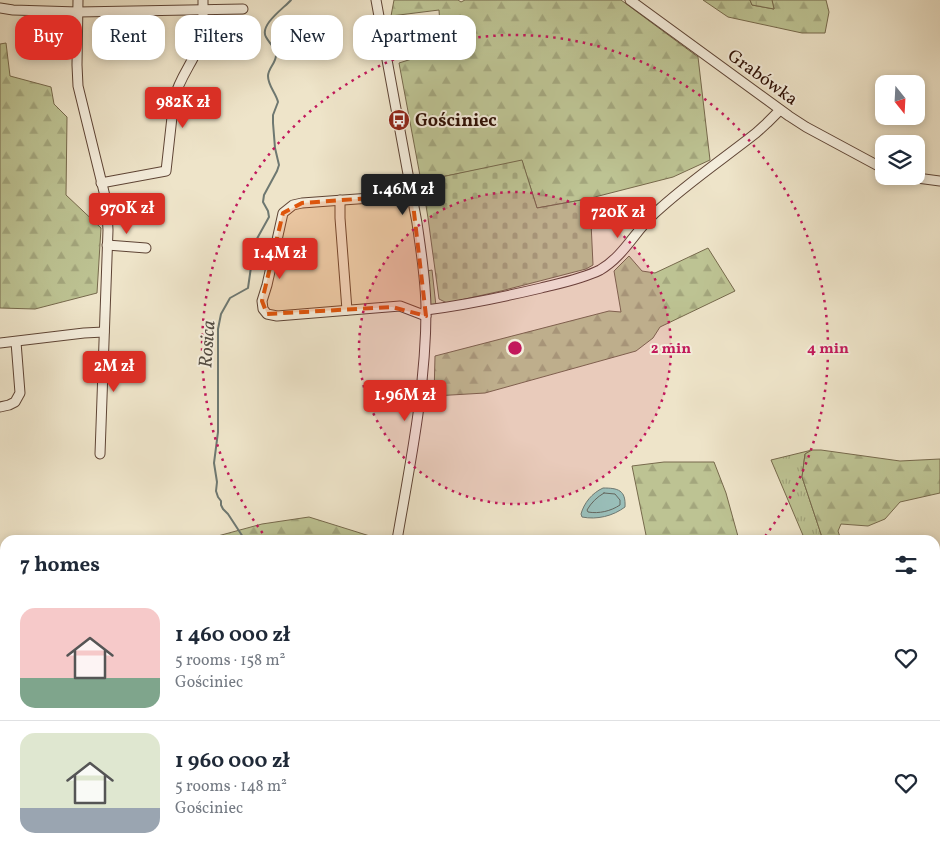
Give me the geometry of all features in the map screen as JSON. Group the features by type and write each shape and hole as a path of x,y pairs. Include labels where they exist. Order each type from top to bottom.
{"street":[{"path":"78,0 76,65 78,86 107,213 100,454"},
{"path":"101,183 166,171 174,99 177,88 199,45 202,30 203,0"},
{"path":"376,0 421,247 426,313 420,401 398,535"},
{"name":"Grabówka","path":"630,0 780,110 806,127 875,164"},
{"path":"0,8 23,11 78,12 243,9"},
{"path":"412,195 293,205 283,213 262,301 263,309 267,314 277,316 400,306 426,313 593,274 613,261 664,204 762,128 780,110"},
{"path":"925,179 940,181"},
{"path":"340,200 347,310"},
{"path":"107,245 146,248"},
{"path":"0,343 104,332"},
{"path":"0,407 12,403 20,392 16,342"}],"highlighted area":[{"path":"412,195 426,316 392,307 267,314 262,301 283,213 302,203"}],"green space":[{"path":"394,0 458,0 461,2 465,0 621,0 698,57 710,160 673,177 587,199 537,208 522,161 421,181 399,63 409,60 476,60 476,15 439,15 439,10 391,15"},
{"path":"703,0 750,0 752,5 774,9 772,0 826,0 829,12 825,33 802,33 728,17"},
{"path":"750,0 772,0 774,9 752,5"},
{"path":"6,43 10,76 51,87 54,104 67,117 66,195 101,228 97,293 35,309 0,308 0,44"},
{"path":"522,160 537,208 587,199 590,201 593,265 586,269 447,303 439,299 422,181"},
{"path":"708,248 735,291 660,327 653,338 636,351 485,393 434,396 435,356 609,311 621,312 614,271 629,256 642,271 655,273"},
{"path":"432,270 436,306 432,306 429,302 427,271"},
{"path":"812,450 805,454 802,477 821,535 803,535 771,460"},
{"path":"812,450 821,450 900,461 940,459 940,493 900,502 885,519 868,526 841,524 838,531 839,535 821,535 802,477 805,454"},
{"path":"664,462 714,462 726,493 738,535 646,535 632,466"},
{"path":"309,517 367,535 221,535 262,524"}],"water":[{"path":"603,488 620,491 624,497 625,507 605,516 582,517 582,510 586,502"}],"waterway":[{"name":"Rosica","path":"242,535 223,509 216,491 217,482 214,463 218,432 218,329 221,314 230,298 248,288 254,244 269,217 263,202 264,195 279,165 275,148 273,123 273,115 278,102 269,83 268,76 276,54 265,32 273,17 291,0"}],"place":[{"name":"Gościniec","path":"399,120"}]}
